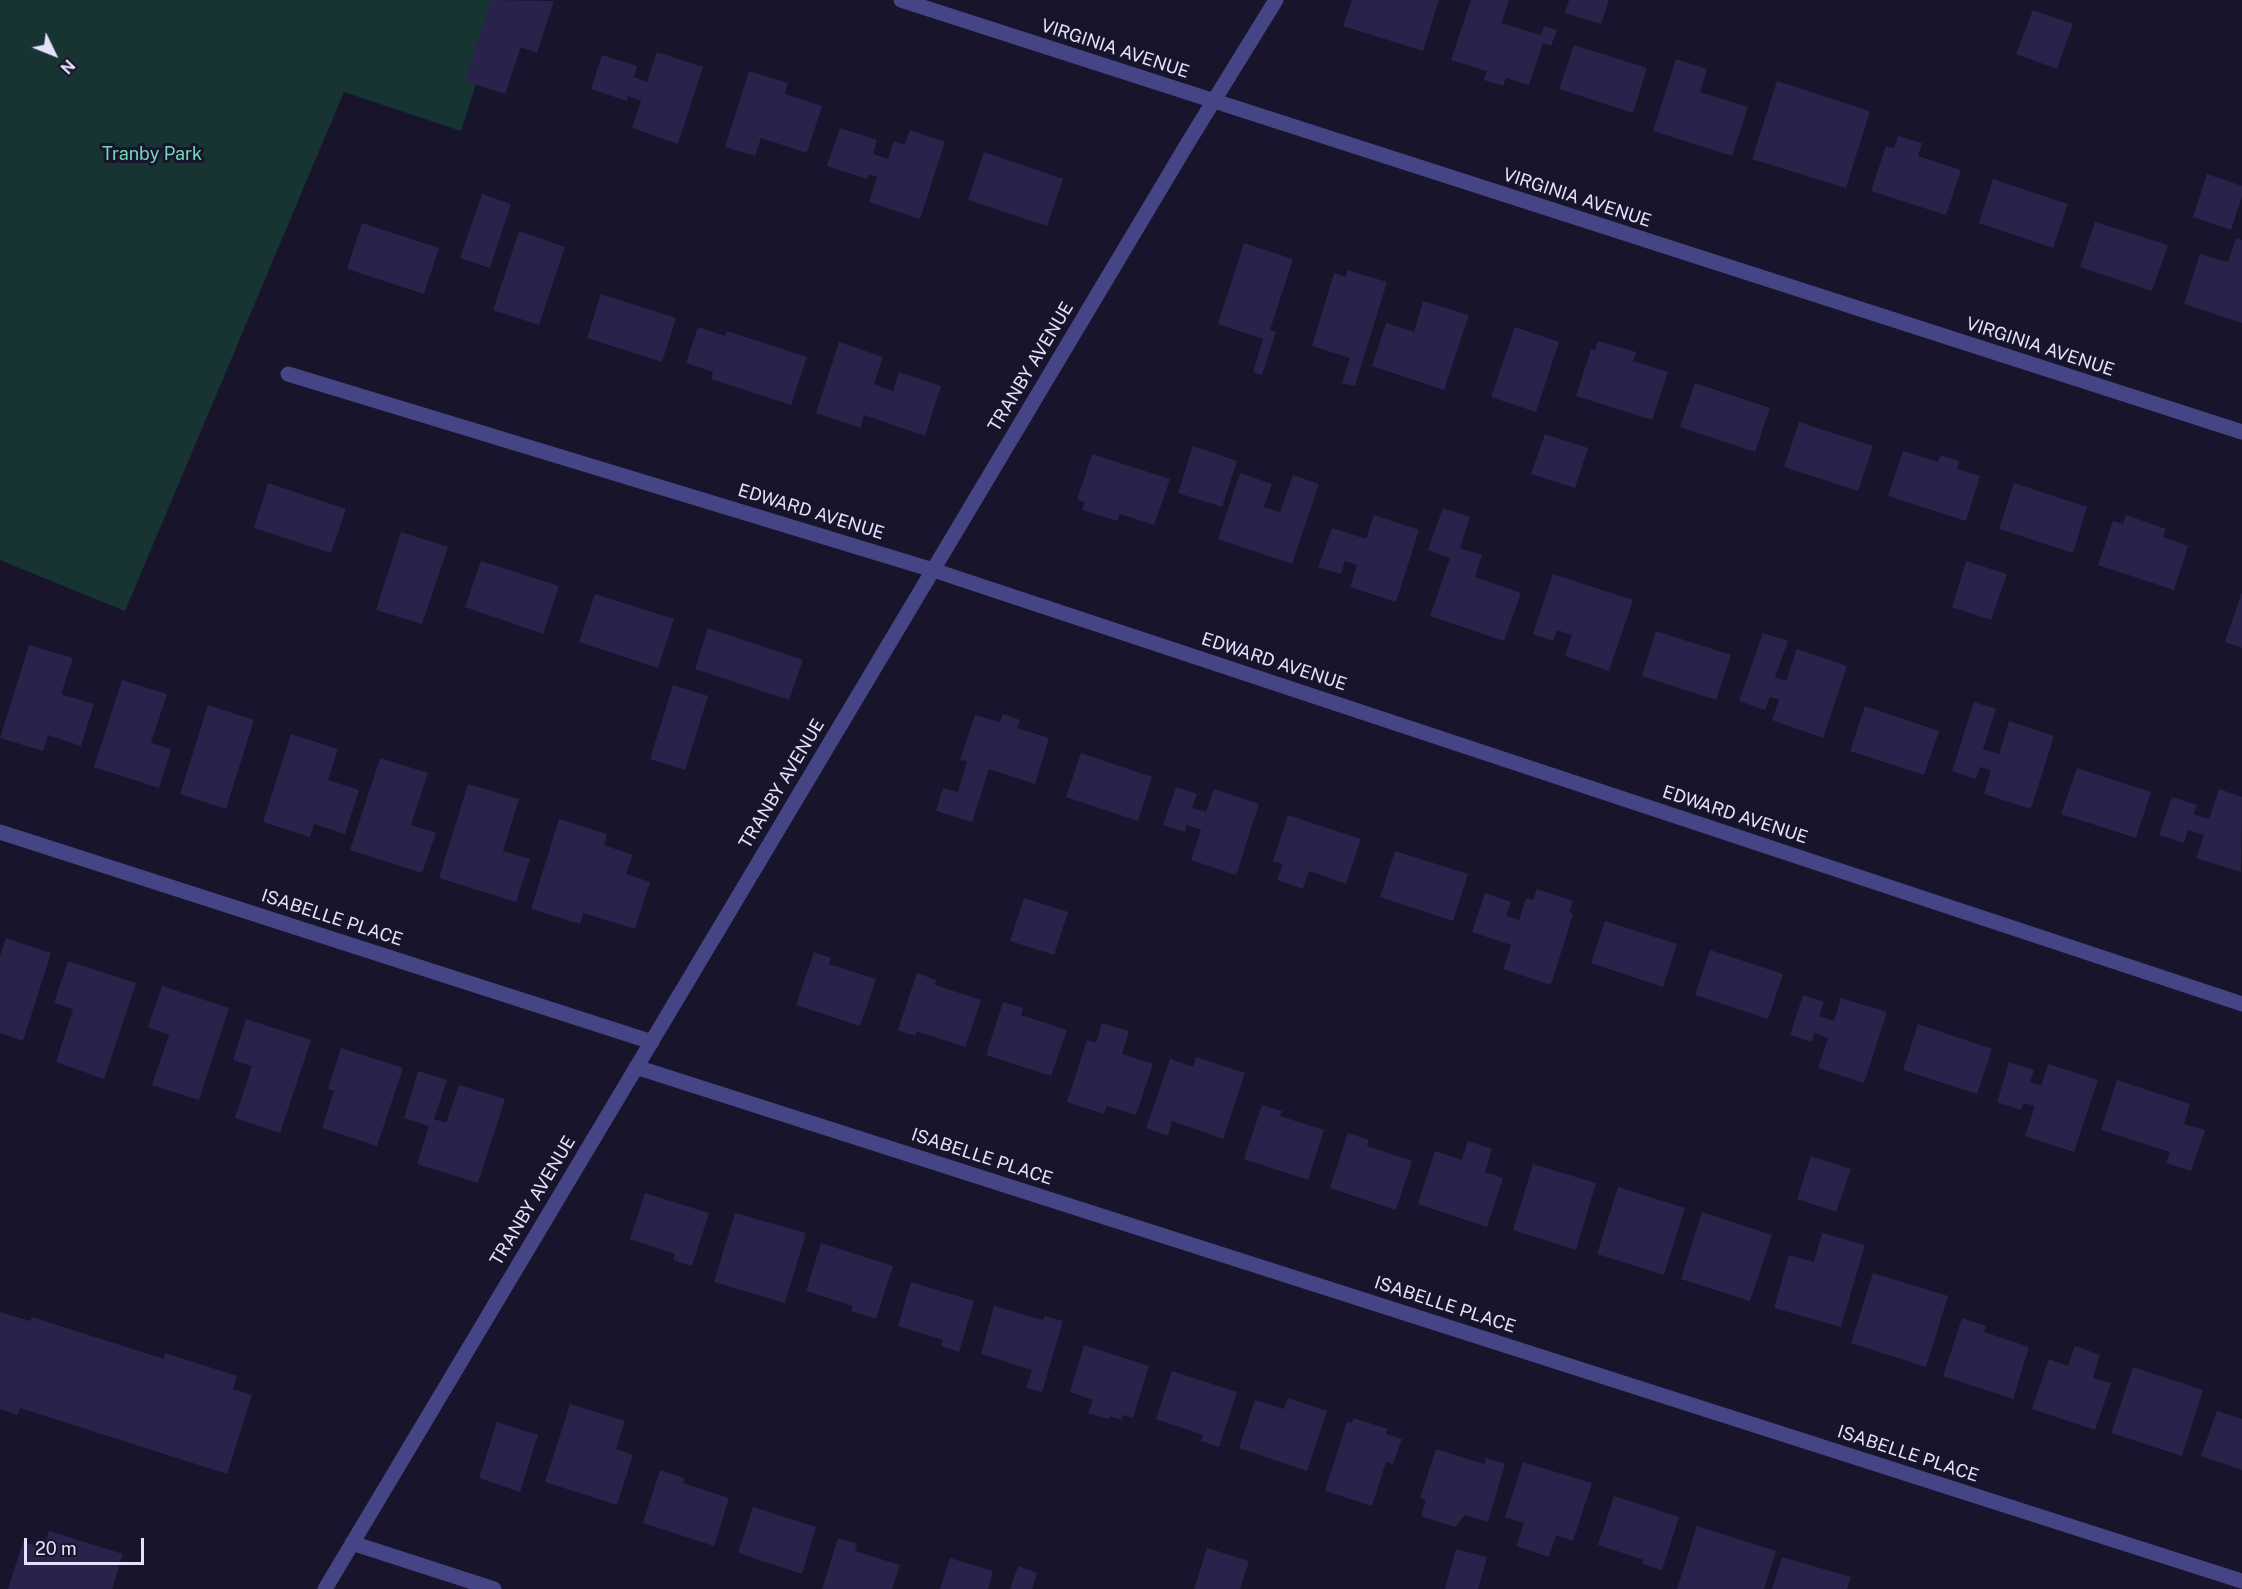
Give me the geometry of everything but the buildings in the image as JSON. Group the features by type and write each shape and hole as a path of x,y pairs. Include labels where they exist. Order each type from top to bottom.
{"street":[{"name":"VIRGINIA AVENUE","path":"901,0 2242,432"},
{"name":"TRANBY AVENUE","path":"325,1589 1212,102 1276,0"},
{"name":"EDWARD AVENUE","path":"288,374 933,570 2242,1004"},
{"name":"ISABELLE PLACE","path":"0,832 652,1041"},
{"name":"ISABELLE PLACE","path":"636,1067 2242,1581"},
{"path":"352,1543 494,1589"}],"green space":[{"name":"Tranby Park","path":"0,0 503,0 461,131 344,92 125,611 0,560"}]}
